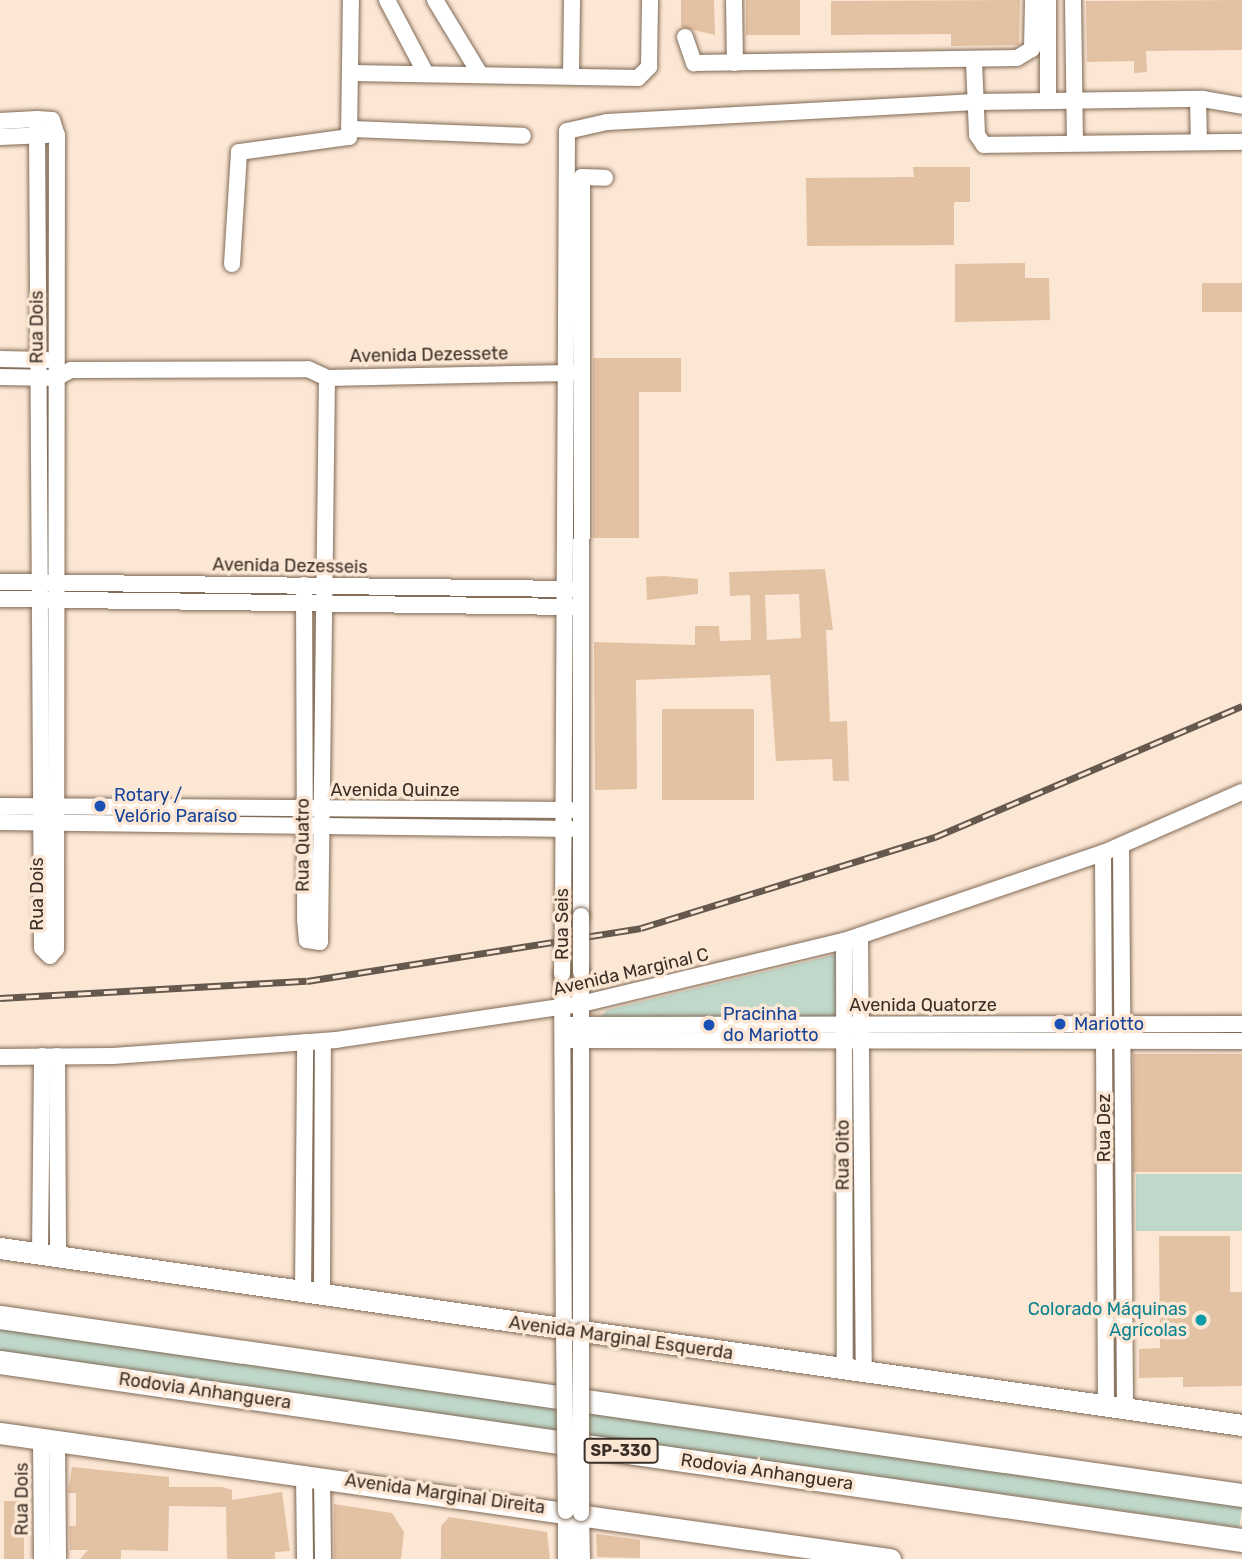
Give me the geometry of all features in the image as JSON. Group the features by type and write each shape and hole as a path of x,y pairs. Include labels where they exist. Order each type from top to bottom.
{"highway":[{"path":"0,1317 1242,1495"},
{"name":"Rodovia Anhanguera","path":"0,1362 1242,1540"}],"main road":[{"name":"Avenida Marginal Esquerda","path":"0,1248 854,1372 1242,1425"},
{"name":"Avenida Marginal Direita","path":"0,1433 313,1475 854,1556 890,1559"}],"street":[{"path":"232,264 239,152 342,141 352,129 351,0"},
{"path":"387,0 426,74"},
{"path":"435,0 481,74"},
{"path":"571,74 572,0"},
{"path":"351,73 647,72 650,0"},
{"path":"734,0 736,63"},
{"path":"685,37 694,63 974,62 1026,54 1034,40 1033,0"},
{"path":"1048,0 1048,100"},
{"path":"1073,0 1076,143"},
{"path":"974,62 975,102 984,145 1242,142"},
{"path":"975,102 1198,99 1242,106"},
{"path":"1198,99 1199,142"},
{"name":"Rua Seis","path":"566,1559 573,1512 572,1331 562,974 563,139 572,126 975,102"},
{"path":"0,121 41,125"},
{"path":"0,137 41,125"},
{"name":"Rua Dois","path":"41,125 57,135 56,360 64,374 48,591"},
{"name":"Rua Dois","path":"41,125 38,378 48,591 49,815 56,949 50,956 42,948 49,815"},
{"path":"352,129 523,136"},
{"name":"Rua Seis","path":"572,1331 581,1033 582,177 605,178"},
{"path":"0,359 56,360"},
{"name":"Avenida Dezessete","path":"0,377 308,369 327,378 580,380"},
{"name":"Rua Quatro","path":"322,919 327,378"},
{"name":"Avenida Dezesseis","path":"0,582 48,591 303,604 580,607"},
{"name":"Rua Quatro","path":"304,585 305,919"},
{"name":"Avenida Dezesseis","path":"0,599 48,591 304,585 580,589"},
{"name":"Avenida Marginal C","path":"0,1056 49,1056 323,1041 581,1004 844,942 1103,853 1242,792"},
{"name":"Avenida Quinze","path":"0,806 49,815 305,825 323,817 580,810"},
{"name":"Avenida Quinze","path":"0,822 49,815 304,808 323,817 580,829"},
{"name":"Rua Dez","path":"1115,1042 1124,1024 1121,846"},
{"name":"Rua Dez","path":"1103,853 1106,1024 1115,1042 1116,1408"},
{"path":"305,919 322,919 320,942 307,940 305,919"},
{"name":"Rua Oito","path":"854,1372 862,1041 860,936"},
{"name":"Rua Oito","path":"844,942 844,1042 854,1372"},
{"name":"Avenida Quatorze","path":"563,1033 844,1024 1242,1024"},
{"name":"Avenida Quatorze","path":"581,1033 844,1042 1242,1041"},
{"path":"313,1294 323,1041"},
{"path":"305,1042 313,1294"},
{"path":"49,1056 49,1256"},
{"name":"Rua Dois","path":"42,1559 49,1439"},
{"name":"Rua Dois","path":"49,1439 58,1559"},
{"path":"305,1559 313,1475"},
{"path":"313,1475 323,1559"},
{"name":"Rua Seis","path":"573,1512 582,1559"}],"green space":[{"path":"838,954 839,1021 601,1017 607,1010"},
{"path":"1136,1174 1242,1174 1242,1231 1136,1231"},
{"path":"0,1327 1242,1502 1239,1527 0,1353"}],"building":[{"path":"681,0 714,0 715,35 681,27"},
{"path":"746,0 800,0 800,35 746,35"},
{"path":"1020,0 1019,45 951,46 951,34 831,35 831,1"},
{"path":"1242,0 1242,50 1146,51 1147,72 1134,73 1134,61 1087,62 1086,1"},
{"path":"913,167 970,167 970,202 954,202 954,245 807,246 806,178 914,177"},
{"path":"1025,263 1025,278 1049,278 1050,320 955,322 955,264"},
{"path":"1202,283 1242,283 1242,312 1202,312"},
{"path":"593,358 681,358 681,392 639,392 639,538 593,538"},
{"path":"825,569 833,630 826,630 830,722 847,721 849,781 833,781 832,759 776,761 770,675 636,680 637,789 595,790 594,642 695,645 695,626 719,626 720,641 751,640 750,595 730,596 729,572","holes":["799,594 801,638 767,640 765,595"]},
{"path":"646,577 698,579 698,594 647,600"},
{"path":"662,709 754,709 754,800 662,800"},
{"path":"1133,1054 1242,1054 1242,1172 1133,1172"},
{"name":"Colorado Máquinas Agrícolas","path":"1159,1236 1230,1236 1230,1292 1242,1292 1242,1386 1183,1387 1183,1377 1139,1378 1139,1349 1160,1348"},
{"path":"72,1467 169,1477 169,1487 222,1487 232,1490 232,1500 282,1492 290,1551 275,1552 275,1559 227,1559 226,1507 169,1506 168,1551 121,1550 121,1559 80,1559 88,1550 70,1550 69,1526 76,1526 76,1493 68,1493"},
{"path":"4,1501 24,1501 24,1559 4,1559"},
{"path":"334,1504 392,1513 404,1532 401,1559 334,1559"},
{"path":"449,1517 547,1532 550,1559 441,1559 441,1526"},
{"path":"596,1534 640,1540 640,1558 597,1557"}],"railway":[{"path":"0,998 307,981 641,928 935,837 1242,706"}],"place":[{"name":"Rotary / Velório Paraíso","path":"100,806"},
{"name":"Mariotto","path":"1060,1024"},
{"name":"Pracinha do Mariotto","path":"709,1025"},
{"name":"Colorado Máquinas Agrícolas","path":"1201,1320"}]}
